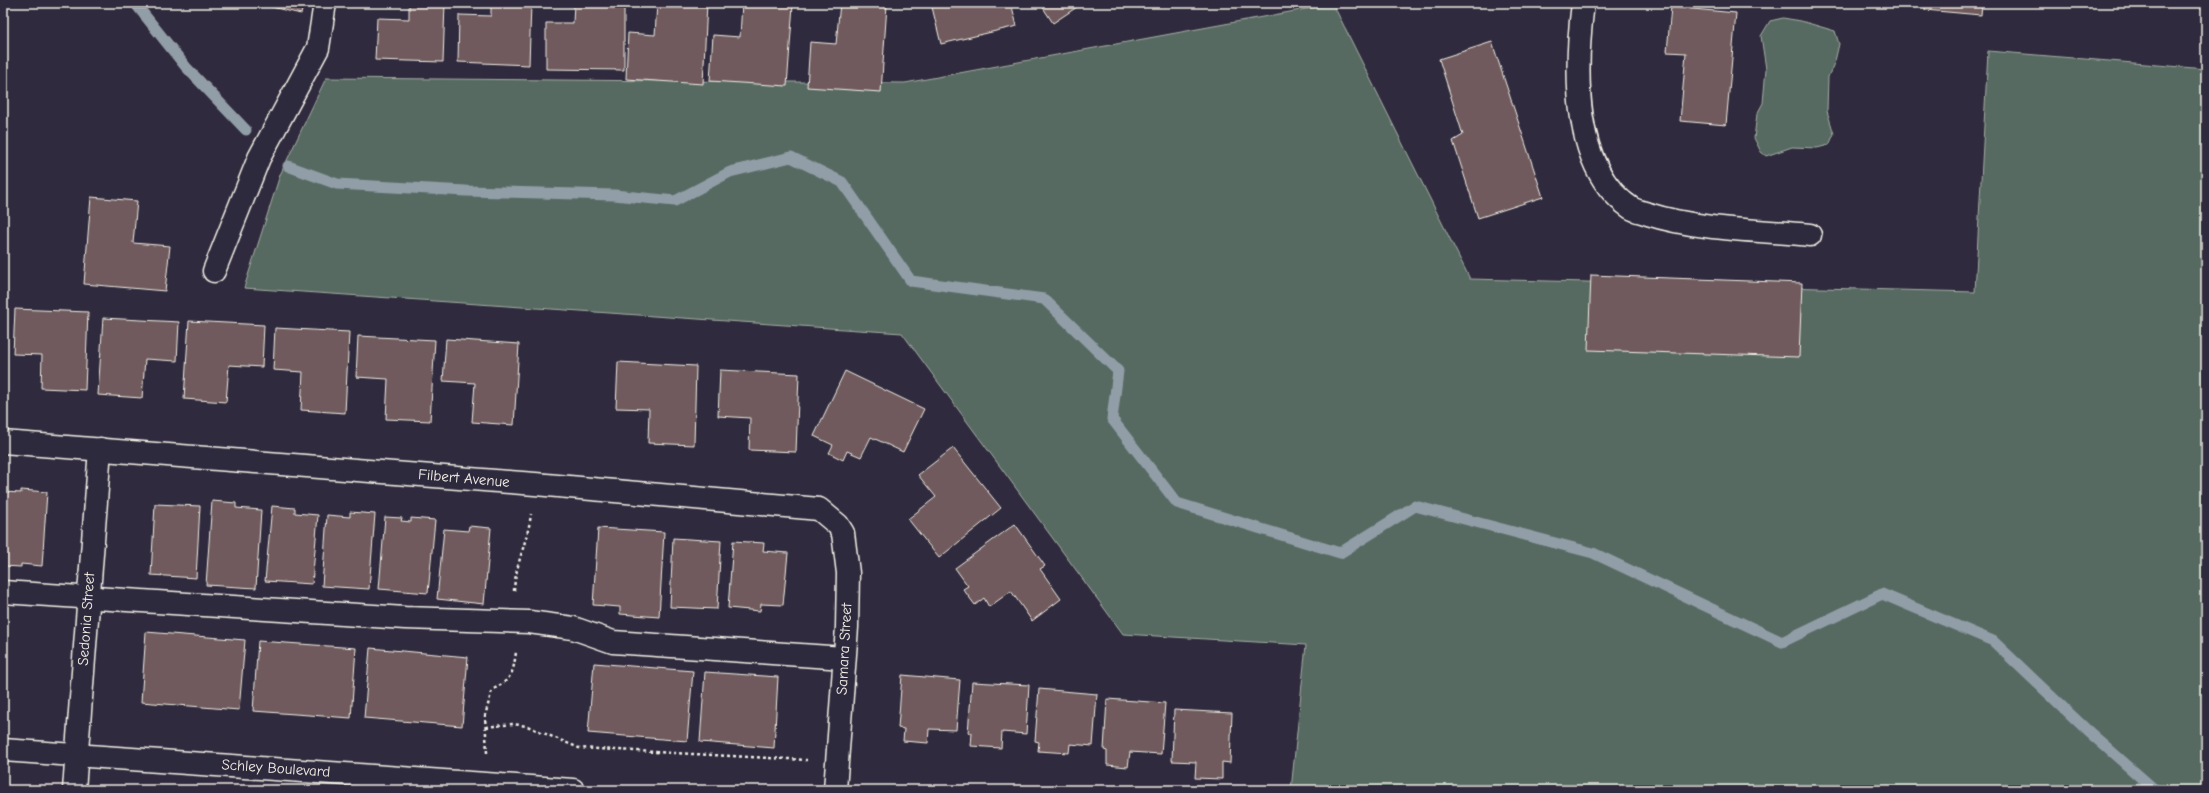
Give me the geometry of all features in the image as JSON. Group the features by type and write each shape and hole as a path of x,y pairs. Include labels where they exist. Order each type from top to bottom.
{"street":[{"path":"214,270 259,158 318,48 326,3"},
{"path":"1583,3 1580,28 1580,109 1587,147 1604,183 1632,209 1673,222 1810,234"},
{"name":"Filbert Avenue","path":"3,442 819,509 827,514"},
{"name":"Sedonia Street","path":"74,790 100,449"},
{"name":"Samara Street","path":"827,514 843,533 848,573 835,790"},
{"path":"3,592 88,599 405,618 529,622 573,628 613,642 844,658"},
{"name":"Schley Boulevard","path":"3,750 573,790"}],"path":[{"path":"486,727 513,724 527,726 579,748 837,762"}],"green space":[{"path":"1333,4 1470,279 1975,292 1988,51 2206,69 2206,790 1291,790 1306,645 1123,634 902,333 244,288 280,175 326,78 905,83"},
{"path":"1783,18 1801,21 1835,31 1839,44 1835,61 1828,77 1827,111 1834,134 1829,145 1817,148 1792,147 1766,156 1761,152 1754,138 1757,114 1763,103 1766,69 1761,36 1770,21"}],"building":[{"path":"255,3 304,3 301,14"},
{"path":"409,3 445,3 443,62 375,60 377,18 409,19"},
{"path":"491,3 531,3 529,65 458,62 459,15 491,16"},
{"path":"574,3 624,3 624,70 546,69 546,23 573,23"},
{"path":"657,3 707,3 703,84 626,79 628,33 655,35"},
{"path":"742,3 793,5 787,86 710,81 713,35 740,37"},
{"path":"840,3 887,5 881,92 807,87 810,42 836,44"},
{"path":"931,3 1011,3 1017,26 941,44"},
{"path":"1040,3 1083,3 1053,23"},
{"path":"1925,3 1982,3 1981,15 1925,10"},
{"path":"1671,7 1736,13 1726,125 1680,121 1686,53 1667,52"},
{"path":"1492,42 1543,197 1478,218 1453,141 1463,135 1439,59"},
{"path":"91,197 137,201 133,243 170,246 165,291 84,284"},
{"path":"1591,275 1802,283 1799,357 1588,350"},
{"path":"15,309 88,312 85,390 41,388 42,355 13,354"},
{"path":"103,318 179,322 177,361 145,359 142,398 98,395"},
{"path":"189,321 264,325 262,367 229,365 226,402 184,399"},
{"path":"275,328 349,332 345,413 301,410 303,372 273,370"},
{"path":"358,336 435,340 430,421 386,419 388,379 356,377"},
{"path":"446,339 519,344 514,425 472,422 475,383 443,381"},
{"path":"618,362 696,366 694,445 648,443 649,409 616,408"},
{"path":"720,370 799,374 796,452 749,450 750,418 718,416"},
{"path":"845,371 924,409 903,452 871,437 861,457 847,451 843,460 829,453 833,445 814,436"},
{"path":"953,448 1001,508 939,558 908,519 936,497 918,475"},
{"path":"21,490 47,492 42,566 21,564 21,567 3,566 3,492 21,493"},
{"path":"212,501 236,503 236,508 261,510 256,588 206,585"},
{"path":"155,504 200,506 196,578 151,575"},
{"path":"272,506 295,508 295,513 318,515 312,584 265,581"},
{"path":"350,512 375,514 369,589 322,586 327,515 350,517"},
{"path":"385,517 402,518 401,521 411,522 411,518 435,520 428,593 379,589"},
{"path":"1015,524 1045,566 1040,569 1061,599 1032,621 1011,591 989,607 984,598 975,605 963,589 968,586 955,568"},
{"path":"469,526 491,528 484,604 437,599 444,529 468,531"},
{"path":"598,528 664,532 659,617 620,614 620,607 593,605"},
{"path":"673,538 721,541 717,609 670,607"},
{"path":"733,541 764,543 763,551 788,553 783,605 761,604 760,611 728,608"},
{"path":"146,632 245,640 239,710 141,702"},
{"path":"258,641 356,648 351,718 253,711"},
{"path":"370,648 468,657 462,726 364,718"},
{"path":"594,663 693,671 687,741 588,733"},
{"path":"705,672 778,677 774,748 700,742"},
{"path":"902,675 960,680 956,730 929,729 928,743 903,741 904,729 898,728"},
{"path":"972,682 1029,685 1026,734 1002,732 1001,748 971,746 972,733 968,733"},
{"path":"1039,689 1097,694 1093,746 1070,744 1069,753 1038,751 1039,742 1035,741"},
{"path":"1107,699 1165,703 1161,754 1130,752 1128,767 1107,765 1107,751 1104,750"},
{"path":"1174,710 1232,713 1230,763 1222,762 1222,779 1195,778 1196,762 1172,761"}],"waterway":[{"path":"135,3 186,67 246,130"},
{"path":"288,166 337,184 466,191 614,195 675,201 730,172 791,157 842,182 911,281 1044,299 1118,371 1112,419 1177,503 1340,553 1415,506 1593,553 1782,642 1882,594 1993,641 2088,731 2155,790"}]}
